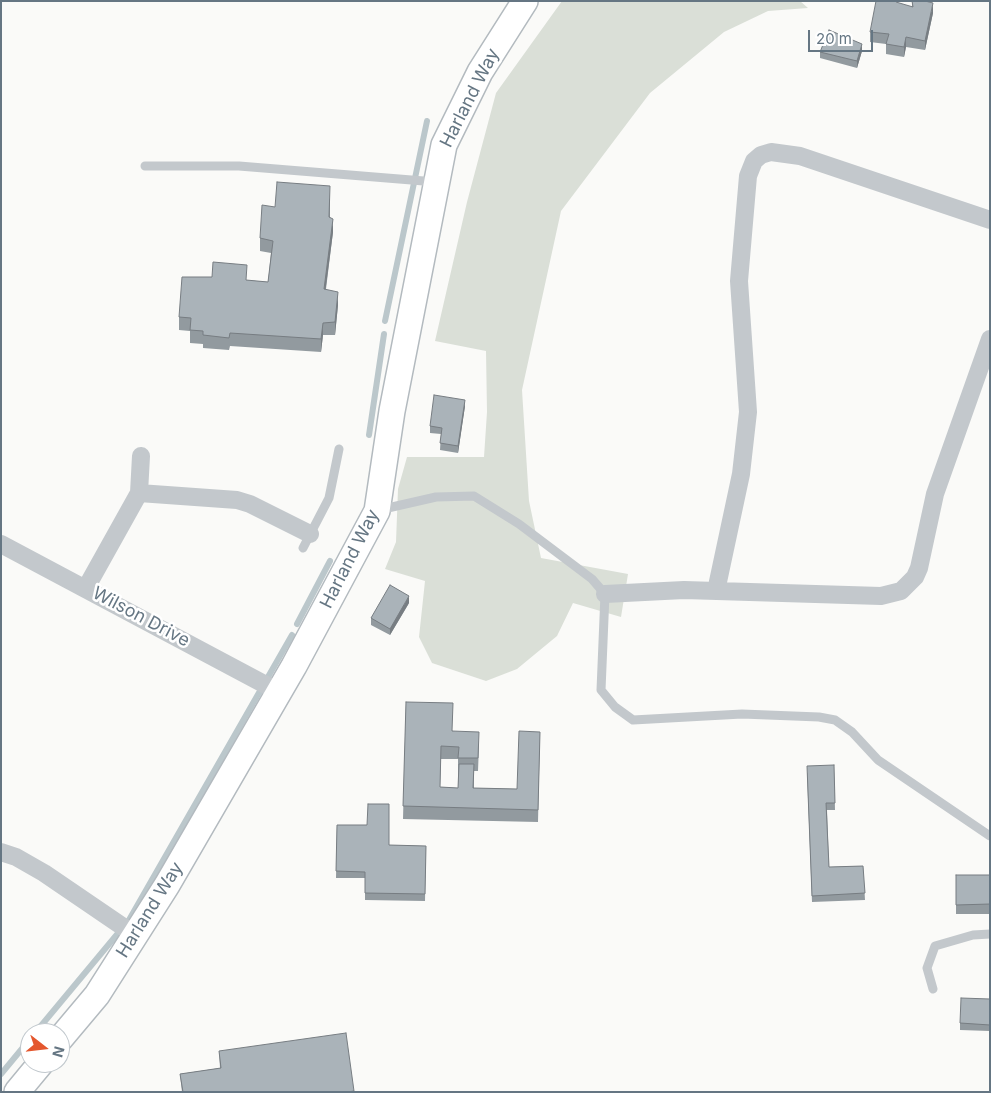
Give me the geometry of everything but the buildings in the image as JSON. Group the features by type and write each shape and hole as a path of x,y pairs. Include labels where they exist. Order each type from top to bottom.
{"main road":[{"name":"Harland Way","path":"70,1027 97,995 167,885 279,692 377,511 392,411 444,145 480,72 525,1"},
{"path":"17,1092 32,1073"}],"street":[{"path":"716,591 741,474 748,412 739,281 748,176 754,161 761,155 771,152 800,156 990,220"},
{"path":"604,594 716,591 880,596 896,593 909,585 919,568 935,494 990,339"},
{"path":"86,588 139,493 141,456"},
{"path":"139,493 237,500 250,504 307,541"},
{"name":"Wilson Drive","path":"1,544 279,692"},
{"path":"1,852 16,857 38,869 135,935"}],"lane":[{"path":"145,166 239,166 436,182"},
{"path":"307,541 329,498 339,449"},
{"path":"377,511 436,497 474,496 519,524 592,579 604,594 602,690 615,707 633,720 742,714 819,717 835,720 843,723 878,760 990,836"},
{"path":"933,989 928,968 935,946 973,935 990,934"}],"shaded area":[{"path":"562,1 800,1 808,8 768,11 724,32 650,93 561,211 522,390 529,501 541,558 628,574 621,617 573,603 557,636 517,669 486,681 432,663 419,637 425,581 385,569 396,542 398,489 407,457 484,457 487,412 486,351 435,341 467,202 496,93"}],"waterway":[{"path":"385,321 427,121"},
{"path":"369,435 384,334"},
{"path":"297,624 330,561"},
{"path":"43,1023 129,920 292,635"},
{"path":"1,1074 20,1051"}]}
